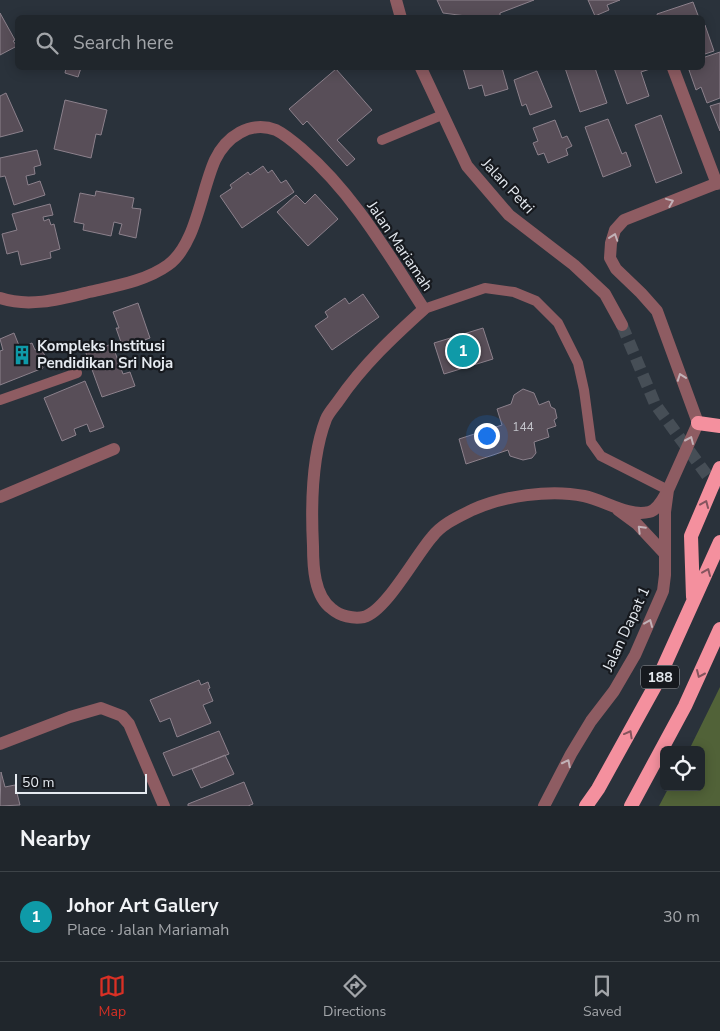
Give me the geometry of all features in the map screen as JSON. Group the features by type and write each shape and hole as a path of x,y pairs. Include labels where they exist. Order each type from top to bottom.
{"highway":[{"path":"698,423 720,426"},
{"path":"694,603 691,536 720,468"},
{"name":"188","path":"586,806 598,789 655,686 720,542"},
{"name":"188","path":"631,806 685,706 720,629"}],"street":[{"path":"396,0 400,15"},
{"name":"Jalan Petri","path":"422,70 467,166 509,215 574,265 605,294 622,325"},
{"path":"675,70 718,183 624,220 615,230 611,243 610,258 616,269 641,292 657,311 698,423"},
{"name":"Jalan Mariamah","path":"0,298 24,303 55,300 132,281 148,276 169,265 182,249 194,225 205,185 216,159 225,144 240,131 251,127 276,130 288,137 321,166 367,223 424,309 362,369 327,417 318,448 312,522 313,566 321,595 330,609 344,617 364,616 382,605 432,536 453,519 476,508 502,499 527,495 554,494 584,496 638,513 650,512 658,507 668,490"},
{"name":"Jalan Dapat 1","path":"544,806 571,754 591,722 614,691 635,655 663,591 665,575 665,512 668,490 698,423"},
{"path":"0,497 114,449"},
{"name":"Jalan Mariamah","path":"614,507 637,524 665,554"},
{"path":"0,744 70,717 101,708 122,716 129,724 164,806"}],"lane":[{"path":"382,140 442,115"},
{"path":"424,309 485,288 514,292 536,300 558,323 578,363 584,390 591,442 601,456 668,490"},
{"path":"0,400 77,373"}],"green space":[{"path":"720,687 720,806 659,806 667,791 705,791 705,746 691,746"}],"building":[{"path":"437,0 534,0 500,13 500,15 443,13"},
{"path":"588,0 620,0 607,5 609,10 595,15"},
{"path":"693,2 698,15 657,15"},
{"path":"0,13 15,40 13,41 15,47 0,55"},
{"path":"705,25 714,51 705,54"},
{"path":"720,52 720,98 707,103 701,87 696,90 689,70 705,70 705,57"},
{"path":"66,70 80,70 78,77 65,73"},
{"path":"337,70 372,110 337,140 355,159 347,166 307,121 303,125 289,109"},
{"path":"464,70 503,70 508,89 485,96 482,85 469,89"},
{"path":"566,70 596,70 607,103 580,112"},
{"path":"615,70 647,70 641,72 649,96 627,104"},
{"path":"537,71 552,107 530,115 526,104 522,106 514,80"},
{"path":"6,93 23,131 0,137 0,96"},
{"path":"65,100 107,110 101,135 96,134 91,158 54,149"},
{"path":"720,103 720,131 710,106"},
{"path":"661,115 682,173 656,183 635,125"},
{"path":"608,119 622,154 626,152 631,166 603,177 585,127"},
{"path":"555,120 562,138 567,136 572,146 566,149 568,155 548,163 544,153 538,155 533,143 538,141 533,128"},
{"path":"37,150 41,165 34,167 35,174 26,176 28,185 40,181 45,195 14,205 5,176 0,177 0,158"},
{"path":"263,166 268,173 272,170 281,183 286,180 294,192 242,228 220,196 232,188 230,185 248,172 250,175"},
{"path":"96,191 134,198 132,208 141,209 136,238 119,234 122,224 114,222 111,236 83,230 84,224 74,222 80,193 95,196"},
{"path":"315,194 338,219 308,246 277,212 296,195 305,204"},
{"path":"50,204 53,215 43,217 44,221 49,219 51,225 54,224 60,249 50,252 51,258 21,265 18,251 7,254 2,234 17,230 12,214"},
{"path":"363,294 379,317 332,350 315,326 328,317 325,312 345,298 349,304"},
{"path":"138,303 150,338 123,348 113,312"},
{"path":"483,328 493,359 444,374 434,343"},
{"name":"Kompleks Institusi Pendidikan Sri Noja","path":"14,333 20,348 32,343 35,350 41,348 47,360 41,362 43,368 0,385 0,351 3,350 0,339"},
{"path":"112,344 123,374 130,372 135,386 102,397 86,353"},
{"path":"85,381 104,427 90,432 87,424 74,429 76,435 62,441 44,398"},
{"path":"523,389 534,393 539,405 549,401 551,407 555,409 557,418 554,420 556,426 547,429 549,437 534,442 536,453 532,458 523,460 510,456 508,450 466,464 459,439 502,425 497,409 511,404 514,395"},
{"path":"199,680 201,685 208,682 210,688 208,689 213,701 203,705 211,723 177,737 170,718 160,722 150,700"},
{"path":"219,731 229,754 173,776 163,753"},
{"path":"225,755 234,774 201,788 192,769"},
{"path":"1,772 5,787 15,785 20,805 0,806"},
{"path":"244,782 253,804 248,806 188,806 188,804"}],"tunnel":[{"path":"622,325 655,404 720,493"}],"place":[{"name":"Johor Art Gallery","path":"463,351"},
{"name":"Kompleks Institusi Pendidikan Sri Noja","path":"22,355"}]}
